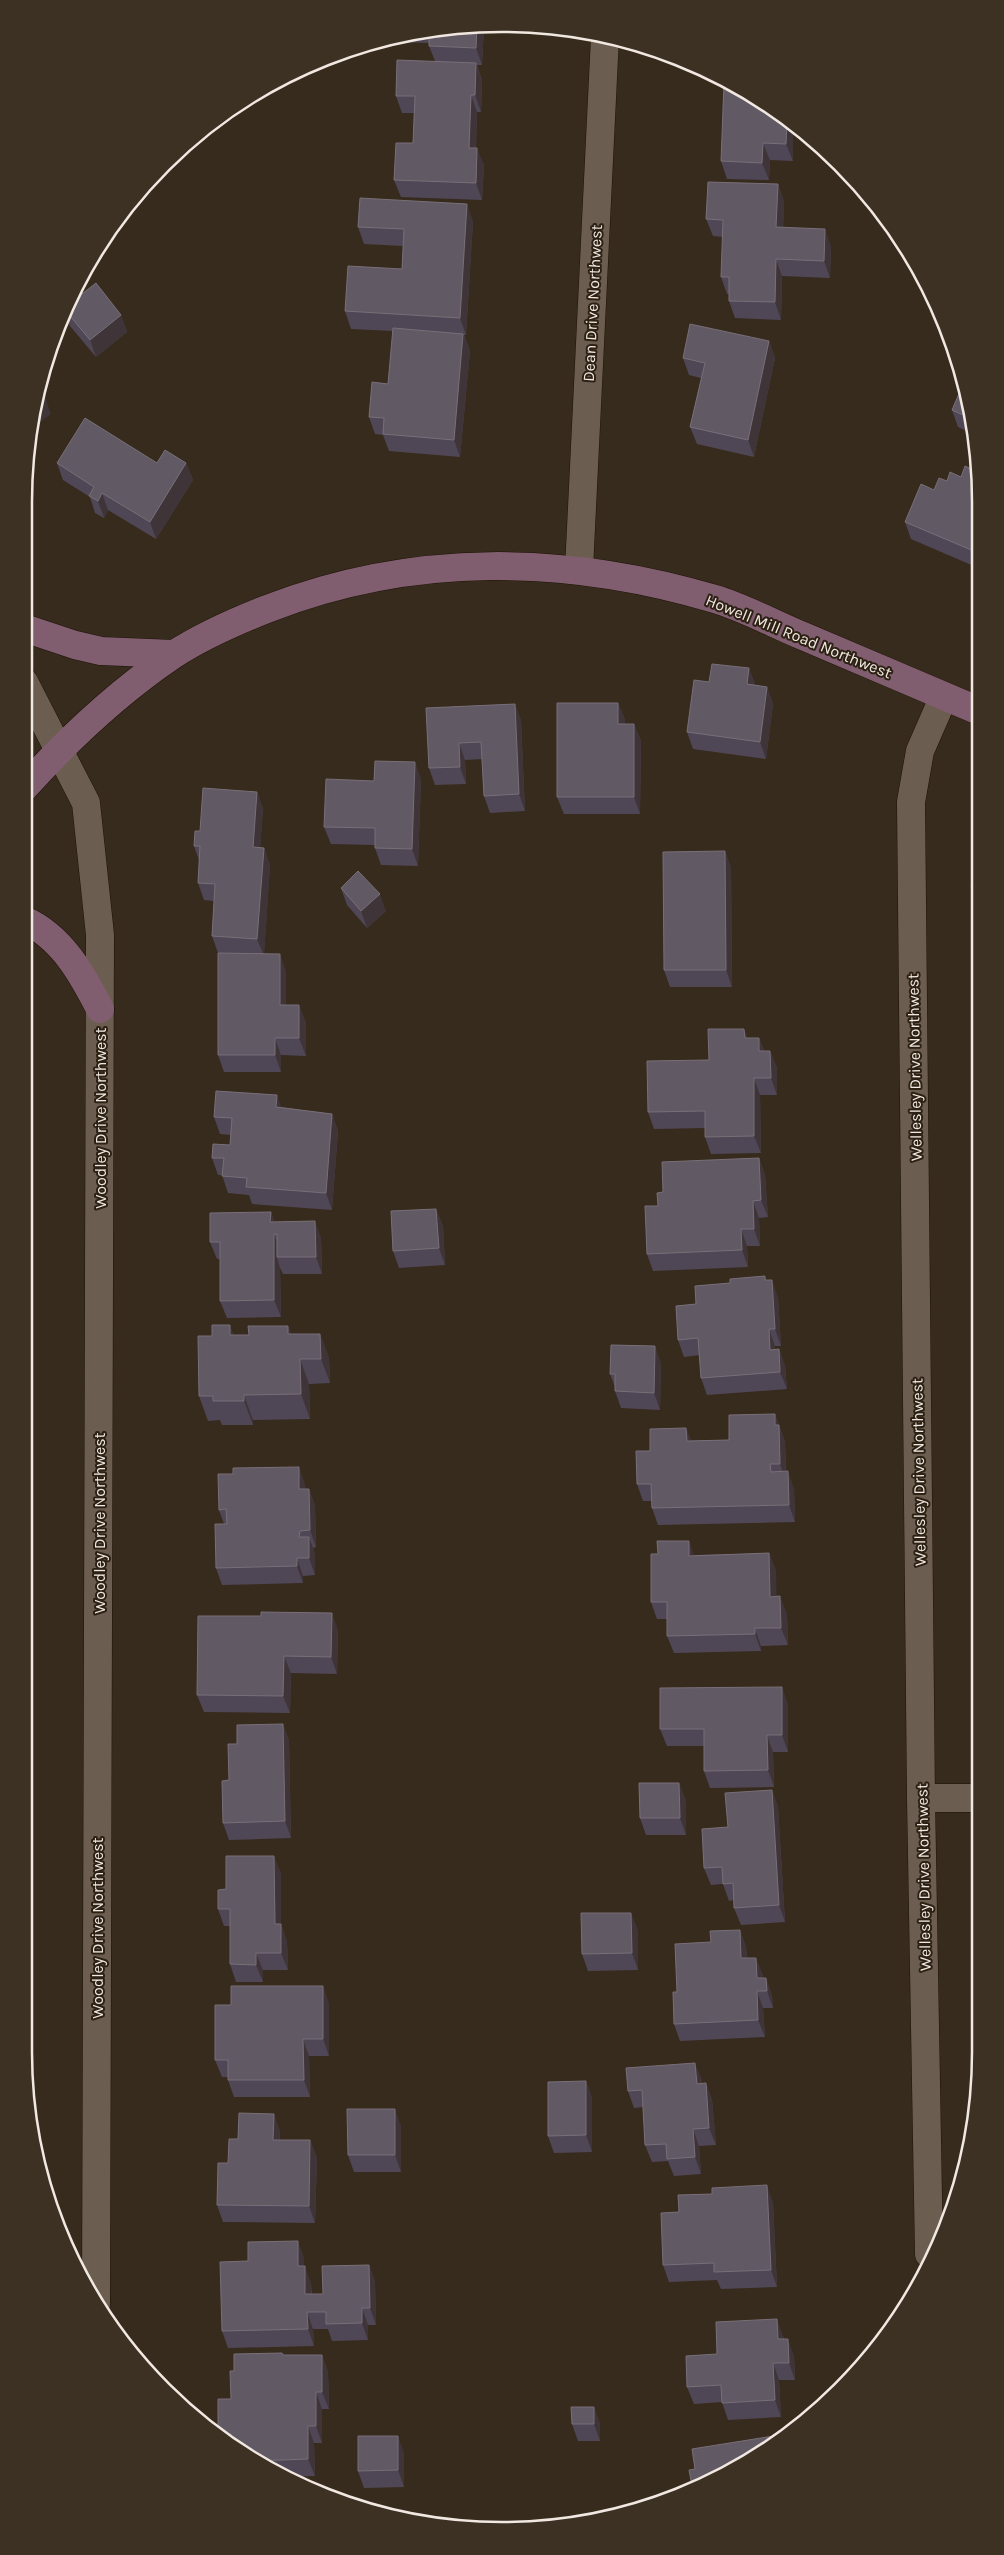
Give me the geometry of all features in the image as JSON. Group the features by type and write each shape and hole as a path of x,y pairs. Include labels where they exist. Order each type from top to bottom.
{"main road":[{"name":"Howell Mill Road Northwest","path":"32,779 60,748 113,699 174,654 225,626 289,600 355,581 435,568 504,565 579,569 653,582 719,600 972,708"},
{"path":"32,631 75,645 101,651 174,654"},
{"path":"32,925 52,937 63,950 84,979 100,1009"}],"street":[{"name":"Dean Drive Northwest","path":"579,569 605,44"},
{"name":"Wellesley Drive Northwest","path":"929,2248 921,1798 912,802 920,751 944,696"},
{"name":"Woodley Drive Northwest","path":"32,697 60,748 86,803 100,935 96,2290"},
{"path":"921,1798 972,1798"}],"building":[{"path":"477,34 476,48 429,46 429,39"},
{"path":"397,60 476,63 475,95 471,95 469,148 477,148 476,183 394,180 396,143 413,143 415,96 396,96"},
{"path":"724,88 787,129 786,144 763,143 762,163 721,161"},
{"path":"708,182 778,184 776,227 825,229 824,261 776,259 775,302 729,301 729,277 721,277 723,220 706,219"},
{"path":"360,198 467,204 460,318 345,311 348,266 402,269 404,229 358,227"},
{"path":"96,283 121,315 90,340 71,317 81,295"},
{"path":"690,324 769,341 748,440 690,427 705,363 683,358"},
{"path":"393,328 463,334 454,440 383,434 384,418 369,417 372,382 388,384"},
{"path":"959,394 963,415 952,410"},
{"path":"85,418 157,463 165,450 186,463 150,522 102,493 98,501 89,496 94,487 57,463"},
{"path":"965,466 970,468 972,550 905,522 921,484 934,490 939,478 947,481 950,472 961,477"},
{"path":"712,664 749,668 747,684 767,687 760,742 687,732 694,680 709,682"},
{"path":"557,703 618,703 618,724 634,724 634,797 557,797"},
{"path":"515,704 519,794 484,796 481,742 459,743 460,767 429,768 426,708"},
{"path":"375,761 415,762 412,849 375,848 375,828 324,827 326,779 374,781"},
{"path":"203,788 257,792 253,847 264,848 257,939 212,936 215,884 198,883 200,846 194,846 195,831 200,831"},
{"path":"725,851 726,970 664,970 663,852"},
{"path":"358,871 380,894 361,911 341,888"},
{"path":"218,953 280,954 280,1005 299,1005 299,1038 275,1038 275,1055 218,1055"},
{"path":"708,1029 744,1029 745,1038 759,1038 759,1051 770,1051 771,1078 754,1078 754,1136 705,1137 705,1111 648,1112 647,1061 709,1060"},
{"path":"216,1091 277,1095 276,1107 332,1114 326,1193 246,1187 247,1178 222,1176 224,1158 212,1158 213,1144 230,1145 232,1118 214,1117"},
{"path":"759,1158 761,1200 753,1201 754,1229 741,1229 742,1250 647,1254 645,1206 658,1206 657,1193 663,1192 662,1162"},
{"path":"436,1209 439,1248 393,1251 391,1211"},
{"path":"271,1212 270,1222 315,1221 316,1257 277,1257 277,1234 274,1234 274,1300 220,1301 220,1242 210,1242 210,1213"},
{"path":"765,1276 765,1280 772,1280 775,1329 769,1329 770,1350 779,1349 780,1372 701,1378 698,1338 678,1340 676,1306 696,1304 695,1286 730,1283 730,1279"},
{"path":"212,1325 230,1325 230,1335 249,1335 248,1326 288,1326 288,1334 320,1334 321,1359 300,1359 301,1394 244,1395 244,1401 213,1401 213,1396 199,1396 198,1336 212,1336"},
{"path":"611,1345 655,1346 654,1393 615,1391 615,1374 610,1374"},
{"path":"775,1414 775,1425 779,1425 780,1464 770,1464 771,1472 788,1471 789,1505 652,1508 651,1484 637,1484 636,1451 650,1451 650,1429 686,1428 687,1441 729,1440 729,1415"},
{"path":"299,1467 299,1489 309,1489 310,1530 300,1531 299,1537 309,1537 309,1558 297,1558 297,1566 216,1568 215,1524 227,1524 226,1509 219,1510 218,1474 233,1474 233,1468"},
{"path":"657,1541 689,1541 689,1556 769,1553 770,1597 780,1596 781,1628 755,1628 755,1634 667,1636 667,1602 651,1602 651,1554 658,1554"},
{"path":"261,1612 332,1613 331,1657 284,1656 283,1696 197,1695 198,1616 261,1616"},
{"path":"782,1687 782,1735 767,1735 768,1770 704,1771 704,1729 660,1729 660,1688"},
{"path":"283,1724 285,1821 223,1823 222,1781 229,1780 228,1744 237,1744 237,1725"},
{"path":"639,1783 679,1783 680,1818 640,1818"},
{"path":"772,1790 779,1905 734,1908 733,1883 723,1884 722,1867 704,1868 702,1829 728,1827 725,1793"},
{"path":"226,1856 274,1856 275,1924 281,1924 281,1953 256,1953 256,1965 230,1964 230,1909 218,1909 218,1890 226,1889"},
{"path":"581,1913 631,1913 632,1953 582,1954"},
{"path":"740,1930 741,1958 756,1958 757,1978 766,1978 767,1991 757,1991 758,2020 674,2024 673,1992 677,1992 675,1944 711,1942 710,1931"},
{"path":"231,1986 323,1986 323,2039 303,2039 304,2080 228,2080 228,2060 215,2060 215,2005 231,2005"},
{"path":"695,2063 697,2084 706,2083 709,2128 693,2129 695,2157 667,2159 666,2144 645,2145 642,2090 628,2091 626,2068"},
{"path":"586,2081 586,2135 548,2136 548,2082"},
{"path":"347,2109 395,2109 395,2155 348,2155"},
{"path":"239,2113 274,2114 273,2140 310,2140 309,2206 217,2205 218,2163 228,2163 229,2139 238,2139"},
{"path":"767,2185 771,2270 714,2272 714,2263 663,2265 661,2213 679,2212 678,2195 712,2194 712,2188"},
{"path":"298,2241 298,2266 305,2266 305,2294 323,2294 322,2266 369,2265 370,2308 362,2308 362,2323 326,2324 326,2312 307,2312 308,2329 222,2331 220,2262 248,2261 248,2242"},
{"path":"777,2319 778,2339 788,2339 789,2363 773,2363 775,2400 722,2403 721,2385 687,2387 686,2356 717,2354 716,2322"},
{"path":"282,2353 283,2355 322,2355 322,2392 316,2392 316,2426 308,2426 308,2459 268,2461 218,2426 218,2399 231,2399 230,2371 234,2371 234,2354"},
{"path":"571,2407 594,2407 594,2424 572,2424"},
{"path":"358,2436 398,2436 398,2470 358,2471"},
{"path":"773,2436 737,2460 691,2483 689,2470 695,2469 692,2449"}]}
